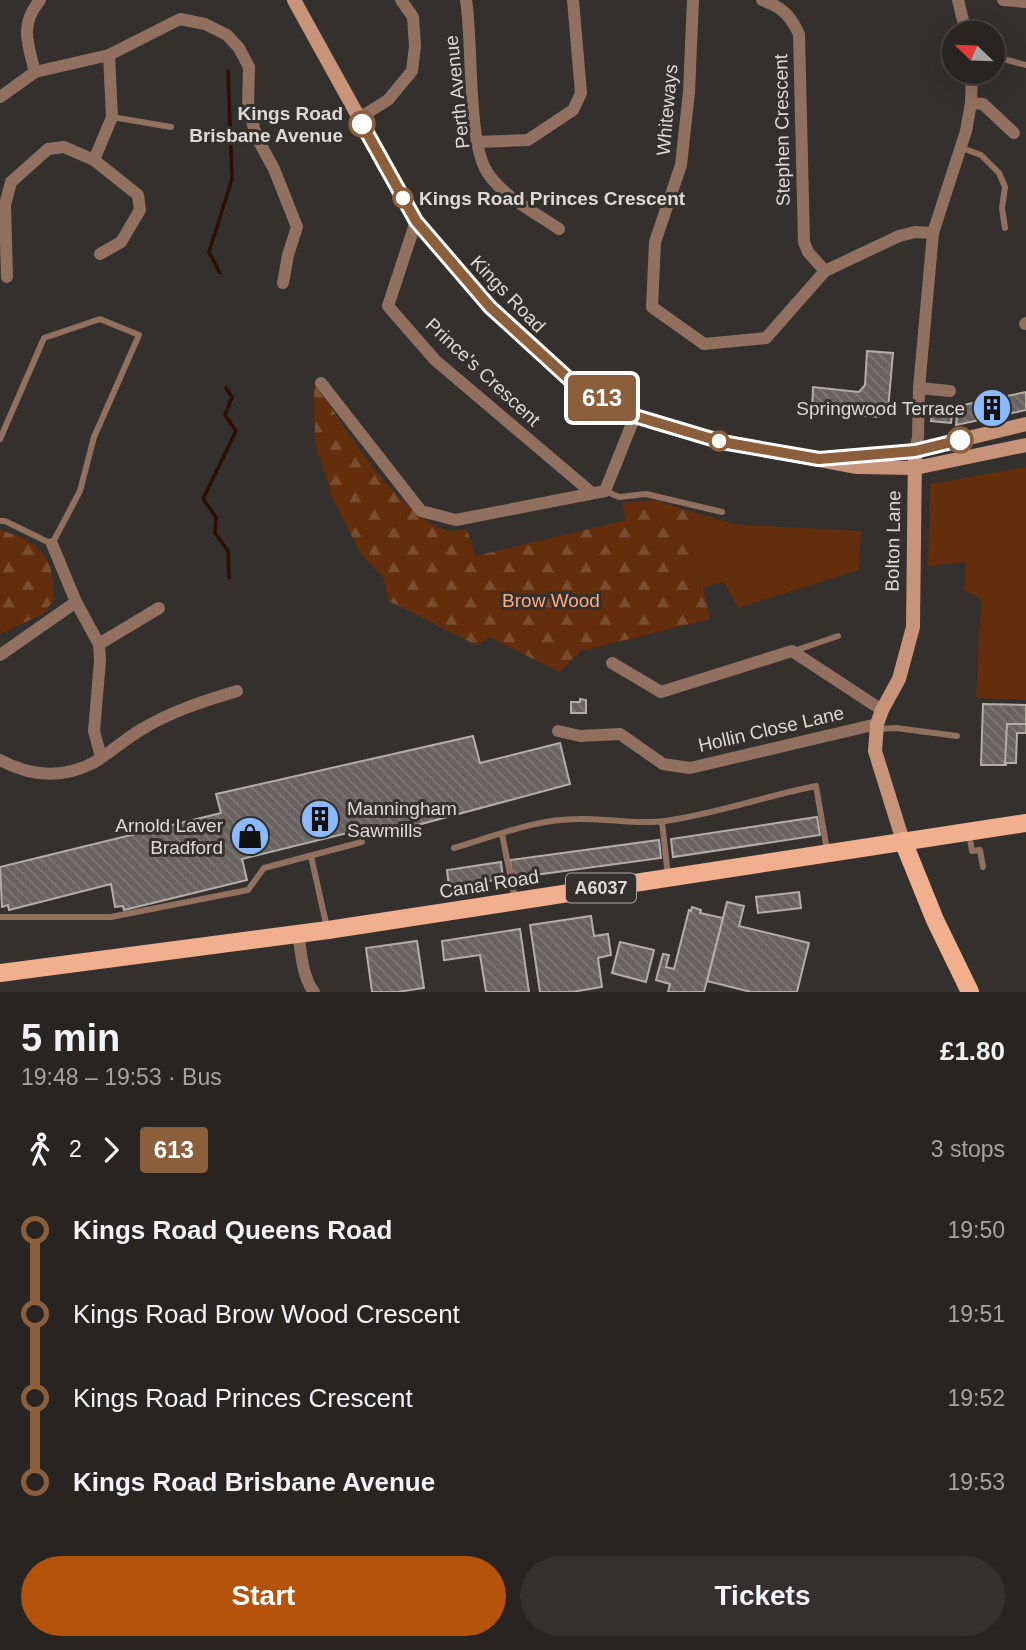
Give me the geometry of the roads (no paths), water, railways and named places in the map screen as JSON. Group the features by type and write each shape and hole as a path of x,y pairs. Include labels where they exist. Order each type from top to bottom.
{"main road":[{"name":"Canal Road","path":"0,973 328,930 1026,823"},
{"name":"Bolton Lane","path":"903,841 935,920 970,992"}],"street":[{"path":"35,72 25,34 33,9 40,0"},
{"name":"Kings Road","path":"294,0 416,221 490,307 570,380 635,416 722,442 857,467 915,468 1026,445"},
{"path":"359,118 388,100 412,71 415,46 413,17 401,0"},
{"name":"Perth Avenue","path":"466,0 478,142 486,170 503,190 559,229"},
{"path":"478,142 528,140 573,110 581,93 573,0"},
{"name":"Whiteways","path":"693,0 689,92 681,165 655,242 652,307 705,344 766,338 825,271 899,236 915,232 933,233"},
{"name":"Stephen Crescent","path":"762,0 772,3 791,17 799,34 804,242 808,252 825,271"},
{"path":"958,0 963,21"},
{"path":"1003,0 1026,2"},
{"path":"0,97 35,72 109,55 180,19 205,24 228,35 249,67 248,108 257,138 274,169 297,227 283,283"},
{"path":"94,160 112,117 109,55"},
{"name":"Bolton Lane","path":"903,841 875,751 876,727 899,679 913,626 915,451 933,233 961,148 971,103 972,84"},
{"path":"971,103 983,104 1014,133"},
{"path":"7,277 5,205 11,182 48,149 64,147 94,160 138,195 139,210 121,242 100,254"},
{"name":"Prince's Crescent","path":"416,221 388,306 435,360 598,492"},
{"path":"321,383 421,511 456,520 598,492 635,416"},
{"path":"919,388 950,391"},
{"name":"Kings Road","path":"819,459 915,451 1026,424"},
{"path":"52,544 76,602 99,644 94,731 101,757"},
{"path":"0,655 76,602"},
{"path":"99,644 159,608"},
{"path":"612,663 661,692 792,651 882,710"},
{"path":"0,760 14,768 35,773 63,774 93,763 141,729 186,706 237,691"},
{"name":"Hollin Close Lane","path":"558,731 580,736 620,734 663,764 691,768 876,727"},
{"path":"298,932 303,962 314,992"}],"lane":[{"path":"1005,60 1026,65"},
{"path":"112,117 171,127"},
{"path":"961,148 981,155 999,173 1005,187 1002,208 1005,228"},
{"path":"0,439 44,338 100,318 139,335 94,437 80,491 52,544 0,521"},
{"path":"598,492 619,496 646,494 722,512"},
{"path":"792,651 838,636"},
{"path":"876,727 957,736"},
{"path":"454,848 534,823 577,819 662,821 747,804 816,786 828,853"},
{"path":"662,821 668,878"},
{"path":"969,831 972,851 980,850 983,867"},
{"path":"502,834 515,901"},
{"path":"0,917 111,917 248,890 264,868 362,842"},
{"path":"310,856 328,930"}],"waterway":[{"path":"220,273 209,252 232,179 228,71"},
{"path":"226,388 232,397 225,415 236,431 203,499 216,517 215,533 228,551 229,578"}],"place":[{"name":"Kings Road Brisbane Avenue","path":"362,124"},
{"name":"Kings Road Princes Crescent","path":"403,198"},
{"name":"Springwood Terrace","path":"992,408"},
{"name":"Manningham Sawmills","path":"320,819"},
{"name":"Arnold Laver Bradford","path":"250,836"}],"park label":[{"name":"Brow Wood","path":"551,600"}]}
